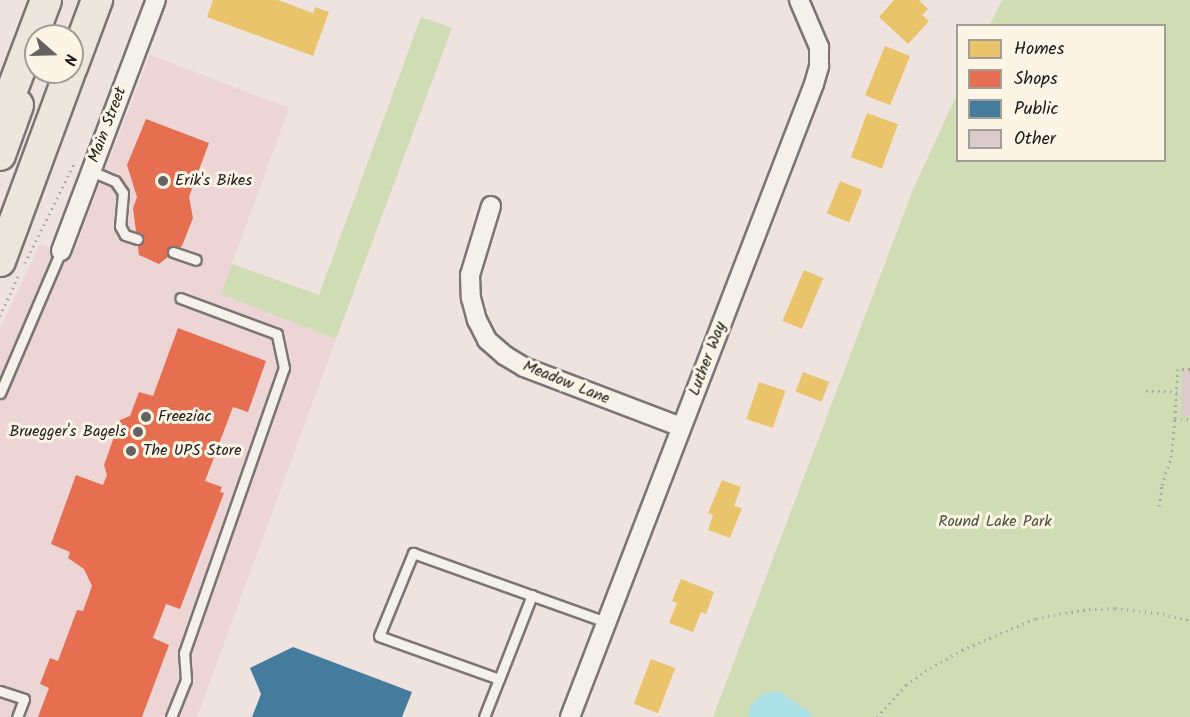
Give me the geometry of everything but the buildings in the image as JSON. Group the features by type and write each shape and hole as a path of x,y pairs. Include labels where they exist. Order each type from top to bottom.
{"main road":[{"path":"0,122 46,0"},
{"path":"49,24 58,0"},
{"path":"84,35 97,0"},
{"path":"0,155 26,84"},
{"path":"0,261 66,84"}],"street":[{"name":"Main Street","path":"61,251 83,166 156,0"},
{"name":"Luther Way","path":"570,717 819,66 819,47 799,0"},
{"name":"Meadow Lane","path":"491,206 470,275 471,298 477,320 487,340 504,355 524,367 681,427"}],"lane":[{"path":"83,166 116,181 123,194 120,226 125,235 137,239"},
{"path":"0,393 61,251"},
{"path":"173,252 196,260"},
{"path":"171,717 186,680 184,653 284,368 277,334 180,298"},
{"path":"499,679 379,636 412,552 606,622"},
{"path":"484,717 532,595"},
{"path":"0,691 24,699 17,717"}],"path":[{"path":"0,316 83,166"},
{"path":"1159,506 1162,485 1172,457 1178,369 1190,369"},
{"path":"1146,391 1177,392"},
{"path":"1175,419 1190,419"},
{"path":"877,717 906,685 926,671 962,650 1036,618 1089,609 1115,608 1157,612 1190,620"}],"shaded area":[{"path":"150,55 289,108 221,294 336,339 197,717 0,717 0,329 40,244 72,256"}],"green space":[{"name":"Round Lake Park","path":"1002,0 1190,0 1190,717 713,717 912,192 956,96 956,162 1166,162 1166,24 990,24"},
{"path":"421,17 452,28 336,339 221,294 232,264 319,295"}],"water":[{"path":"780,692 811,713 812,717 749,717 749,707 764,693"}],"place":[{"name":"Erik's Bikes","path":"163,181"},
{"name":"Freeziac","path":"146,417"},
{"name":"Bruegger's Bagels","path":"138,432"},
{"name":"The UPS Store","path":"131,451"}]}
